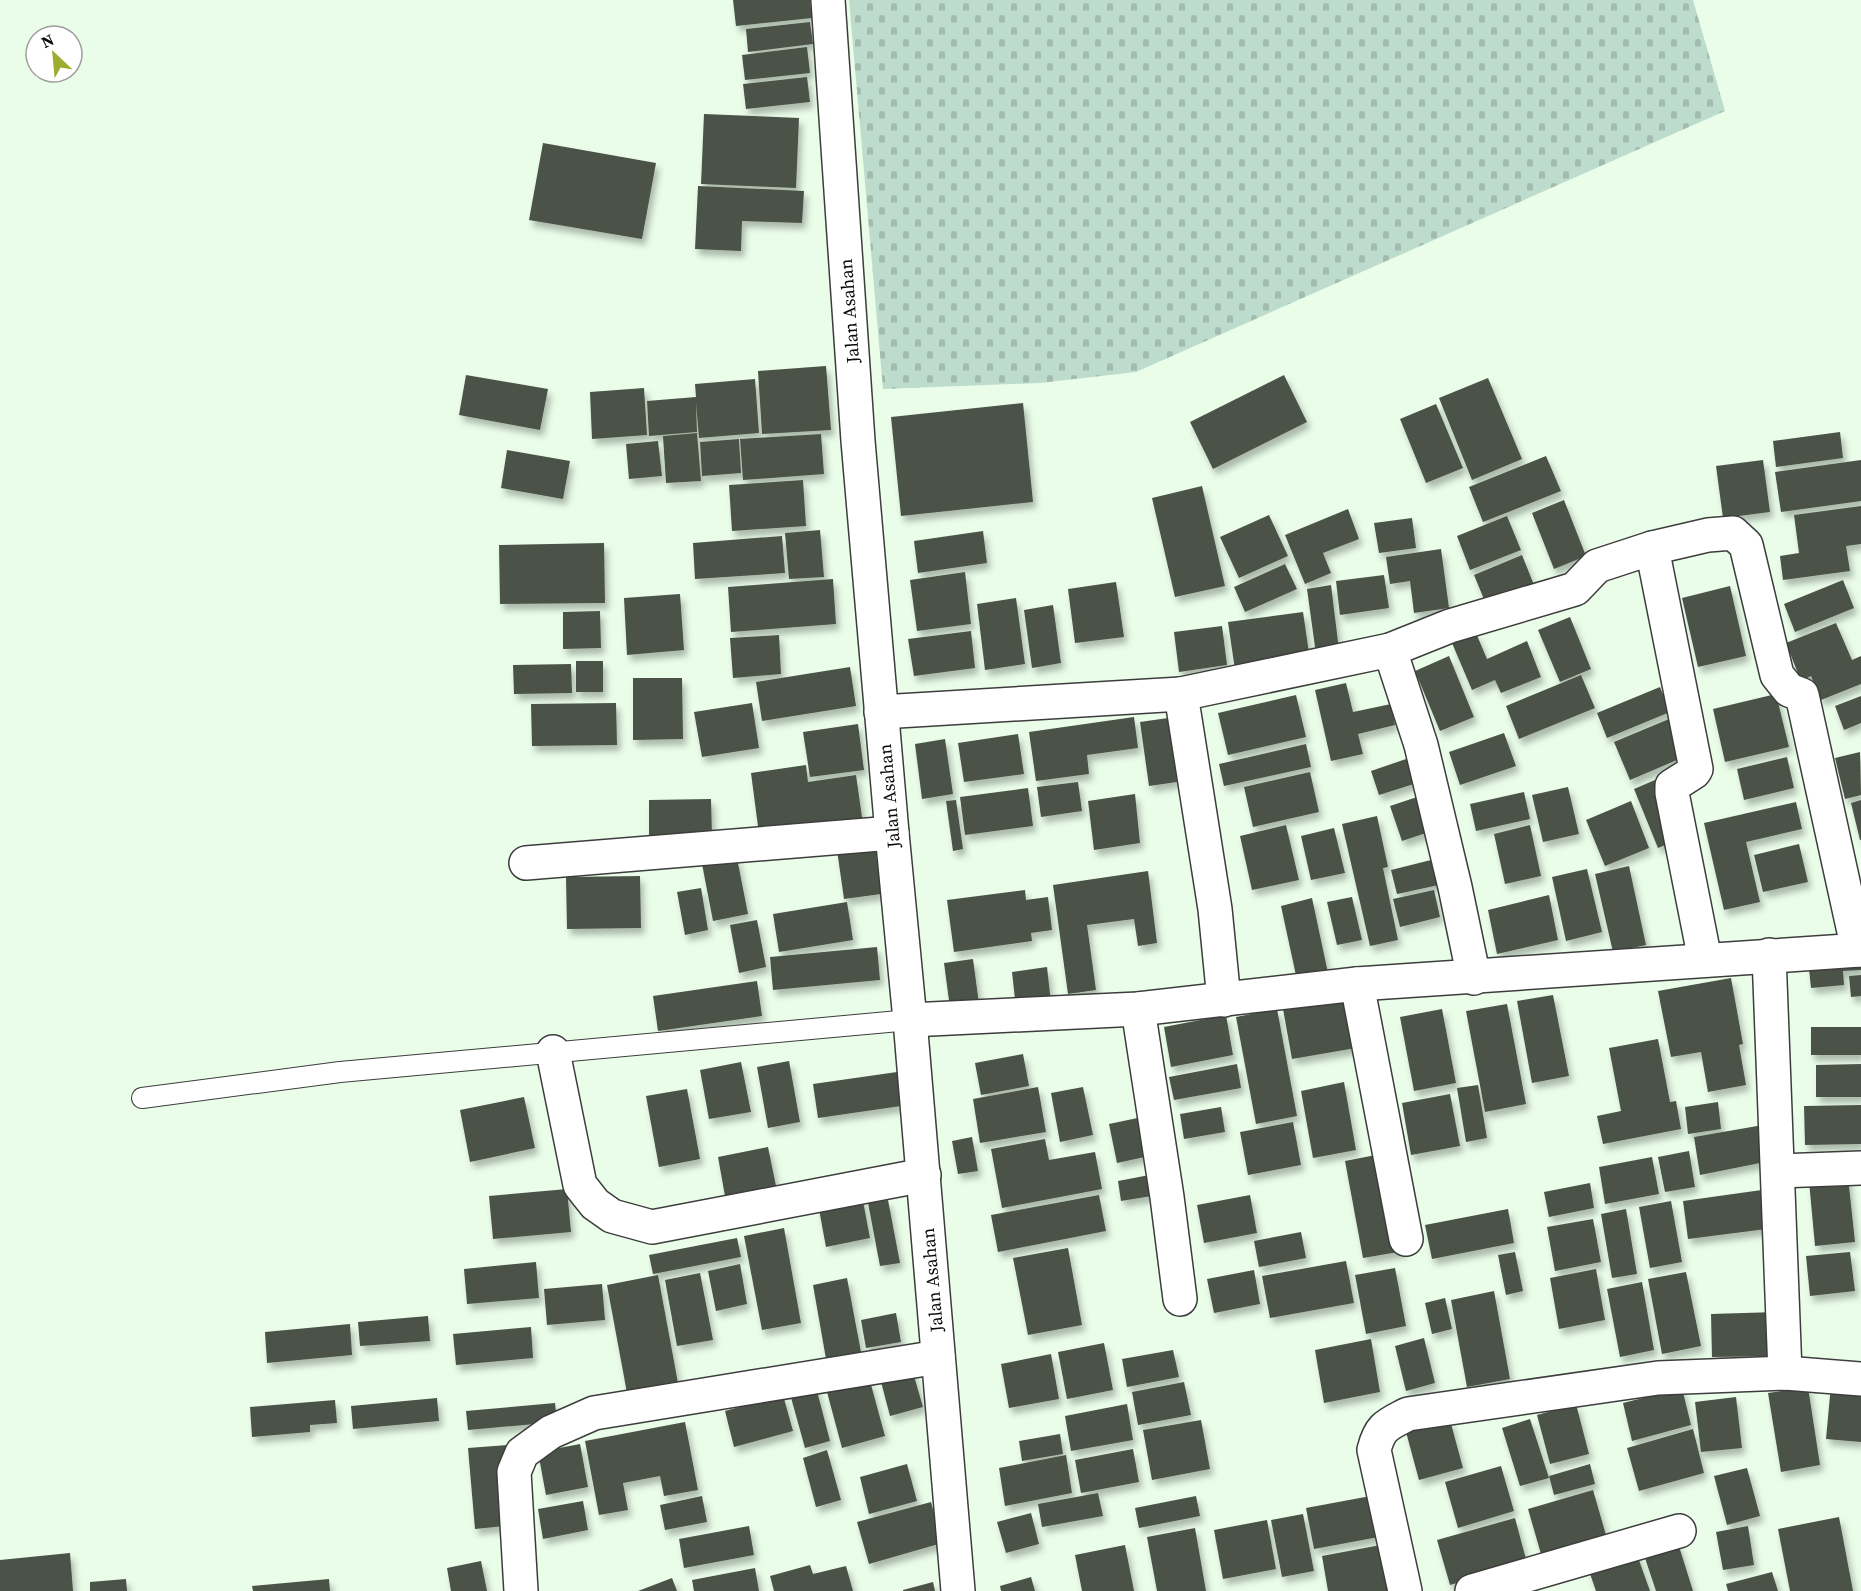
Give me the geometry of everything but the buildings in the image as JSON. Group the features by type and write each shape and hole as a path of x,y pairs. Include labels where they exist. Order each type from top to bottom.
{"street":[{"name":"Jalan Asahan","path":"828,0 858,441 924,1175 958,1591"},
{"path":"881,712 1182,694 1390,650 1450,626 1575,589 1597,566 1652,548 1708,535 1732,533 1746,545 1778,675 1789,690 1802,695 1859,950 1474,978 1357,984 1138,1009 910,1020"},
{"path":"1652,548 1696,769 1672,786 1672,793 1706,960"},
{"path":"1390,650 1422,745 1474,978"},
{"path":"1182,694 1215,909 1224,1000"},
{"path":"526,863 892,833"},
{"path":"1769,955 1785,1373"},
{"path":"1357,984 1406,1239"},
{"path":"1138,1009 1180,1299"},
{"path":"553,1052 580,1185 595,1204 612,1216 652,1227 924,1175"},
{"path":"1778,1171 1861,1168"},
{"path":"521,1591 514,1472 522,1453 551,1432 594,1413 938,1357"},
{"path":"1405,1591 1374,1450 1378,1433 1408,1414 1658,1378 1785,1373 1861,1379"},
{"path":"1472,1591 1679,1531"}],"lane":[{"path":"142,1098 340,1072 910,1020"}],"green space":[{"path":"849,0 1693,0 1725,111 1136,372 1040,383 883,389"}]}
